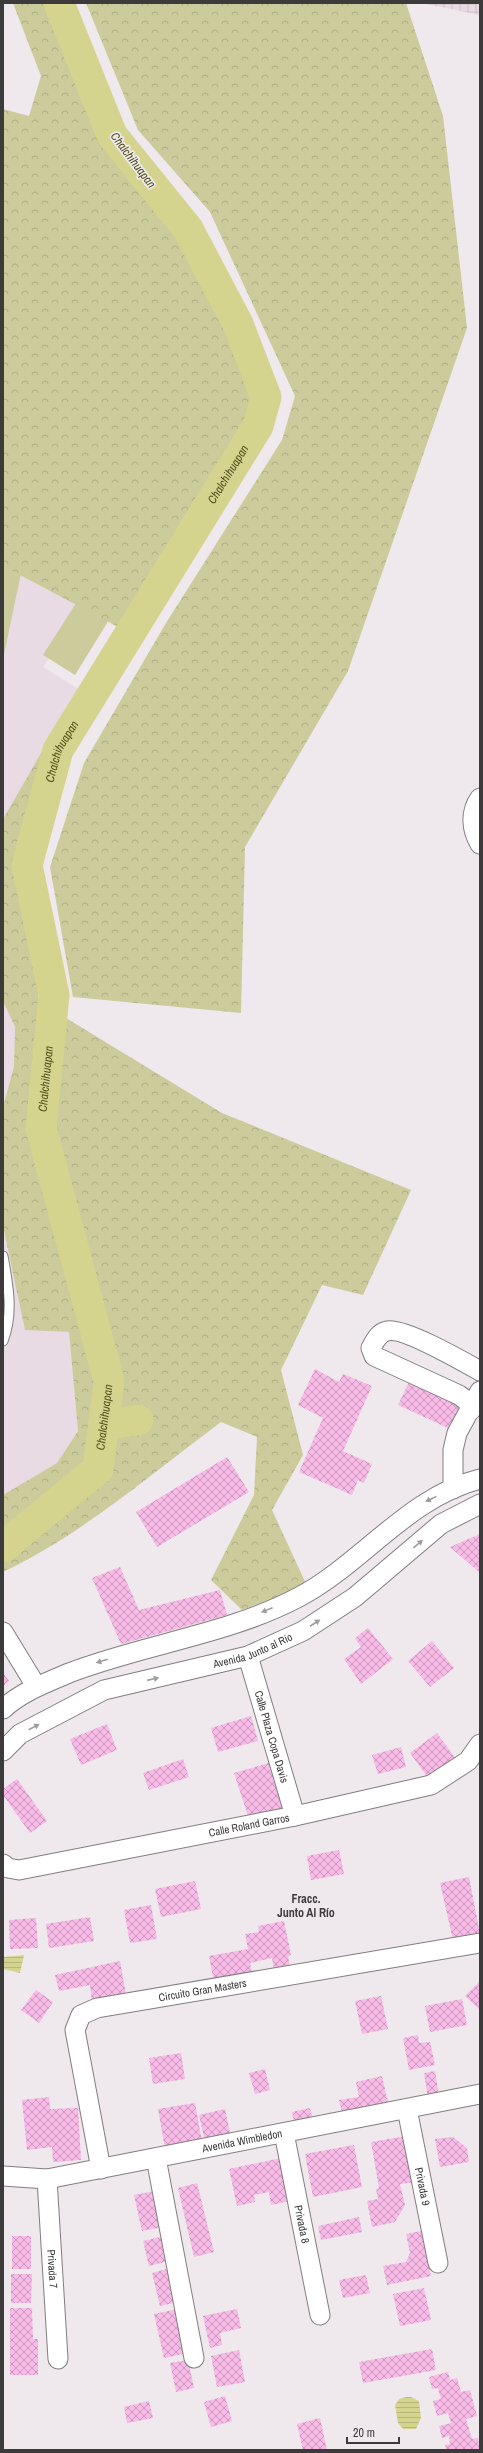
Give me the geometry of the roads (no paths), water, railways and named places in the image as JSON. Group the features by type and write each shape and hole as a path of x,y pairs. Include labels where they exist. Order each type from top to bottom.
{"street":[{"path":"480,798 472,818 475,836 480,844"},
{"path":"471,1410 467,1401 459,1395 374,1356 371,1348 379,1334 388,1330 401,1333 449,1354 480,1371"},
{"path":"453,1489 454,1450 457,1433 471,1410 480,1391"},
{"path":"3,1709 36,1686 100,1661 230,1625 298,1597 334,1576 425,1502 480,1479"},
{"name":"Avenida Junto al Río","path":"3,1750 20,1734 104,1690 248,1656 303,1631 355,1597 441,1524 480,1504"},
{"path":"334,1576 355,1597"},
{"path":"3,1632 36,1686"},
{"name":"Calle Plaza Copa Davis","path":"248,1656 295,1816"},
{"name":"Calle Roland Garros","path":"3,1864 8,1868 19,1870 295,1816 431,1785 468,1761 480,1744"},
{"name":"Circuito Gran Masters","path":"101,2169 75,2030 82,2015 97,2008 480,1944"},
{"name":"Avenida Wimbledon","path":"3,2176 47,2179 480,2094"},
{"name":"Privada 9","path":"407,2109 438,2263"},
{"name":"Privada 8","path":"284,2133 320,2315"},
{"path":"156,2158 194,2358"},
{"name":"Privada 7","path":"47,2179 58,2359"}],"lane":[{"path":"3,1256 10,1291 9,1313 3,1341"}],"waterway":[{"name":"Chalchihuapan","path":"3,1547 98,1469 109,1381 41,1128 54,995 27,865 58,750 258,426 266,397 238,324 188,229 112,135 59,3"},
{"path":"104,1425 138,1420"}],"district":[{"name":"Fracc. Junto Al Río","path":"306,1906"}]}
